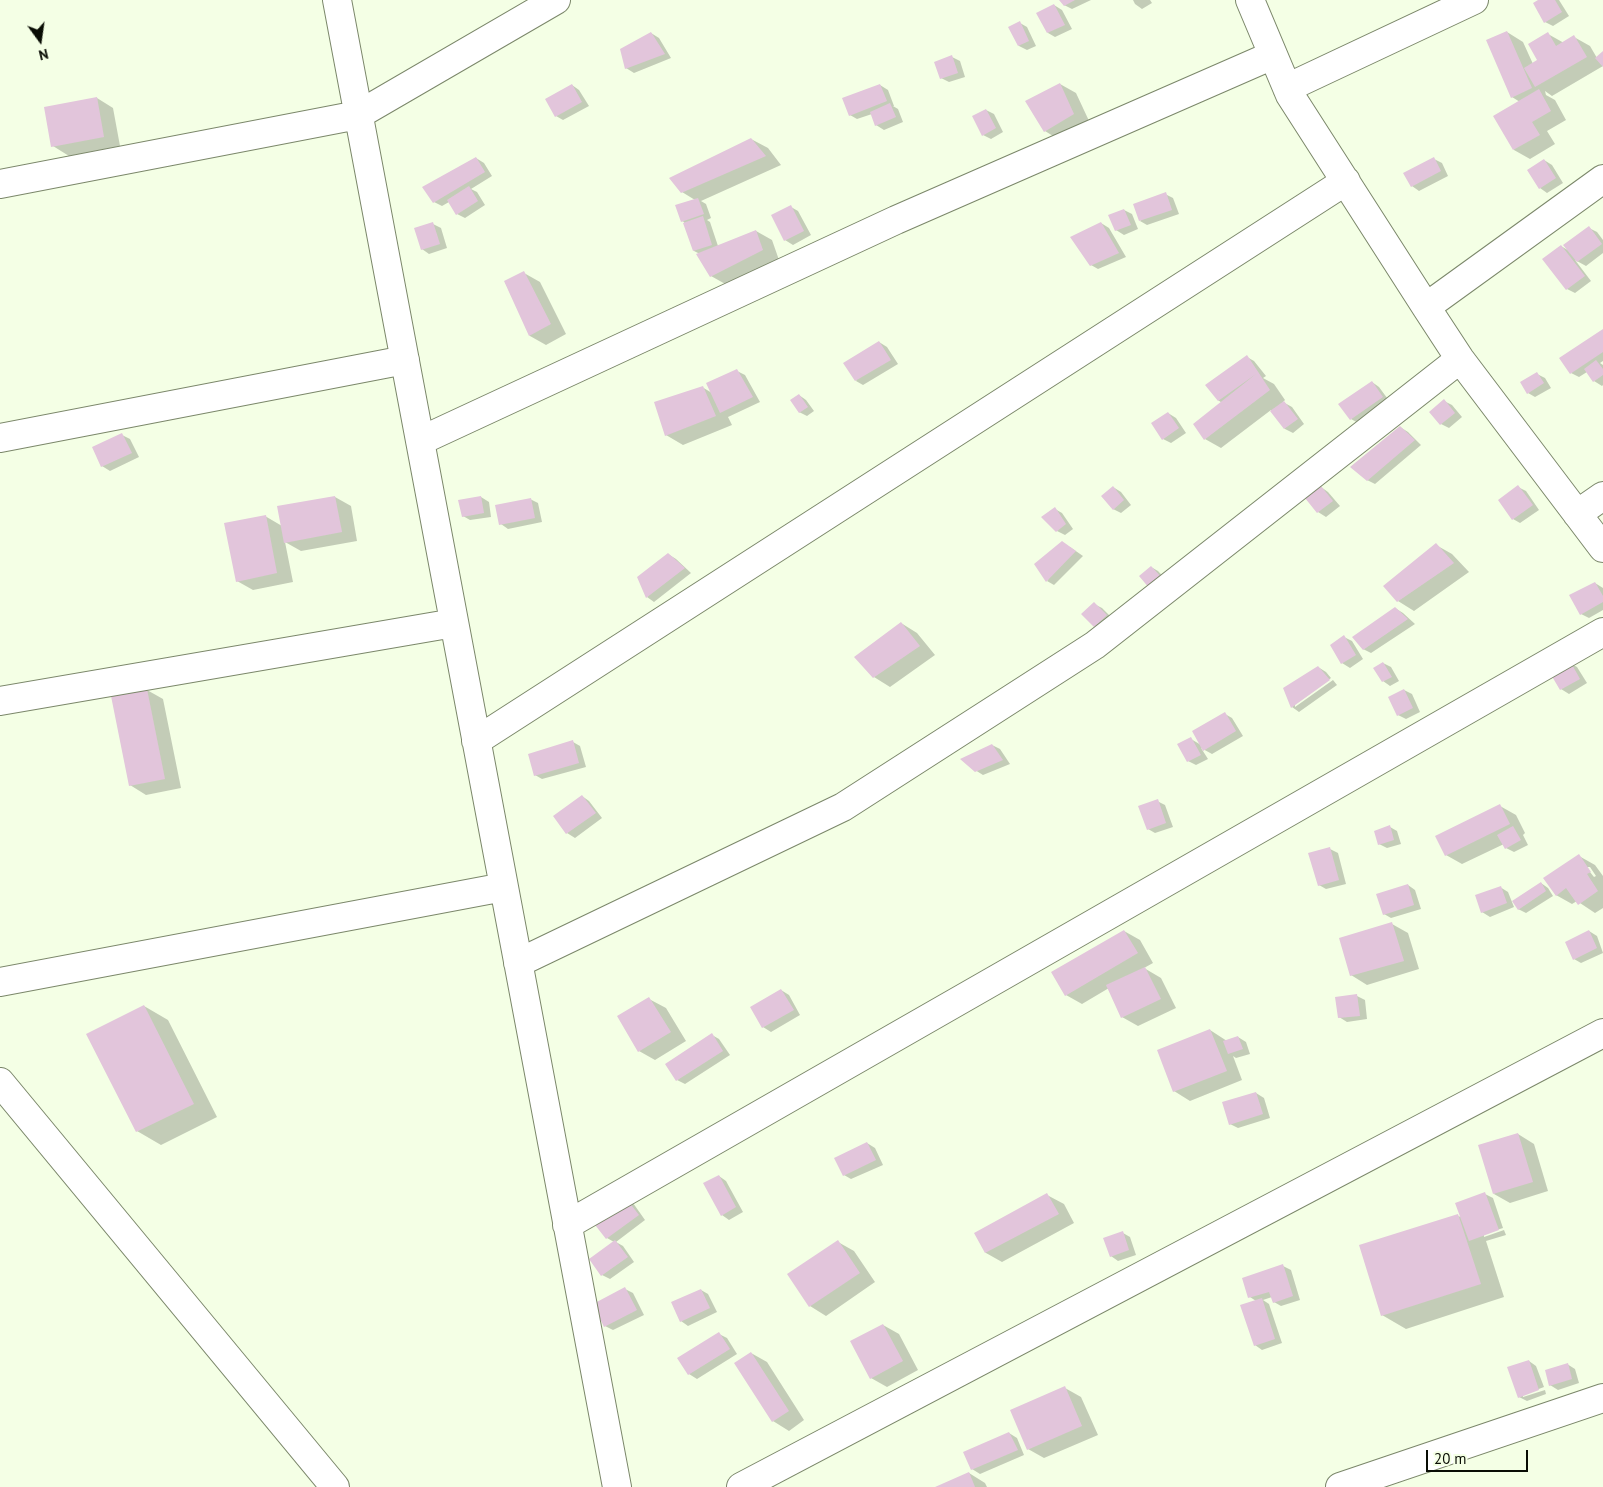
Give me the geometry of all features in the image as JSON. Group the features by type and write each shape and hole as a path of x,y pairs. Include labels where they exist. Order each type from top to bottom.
{"street":[{"path":"336,0 617,1487"},
{"path":"0,184 358,115 556,0"},
{"path":"1250,0 1290,95 1426,307 1460,359 1603,548"},
{"path":"1287,88 1474,0"},
{"path":"420,441 896,220 1273,55"},
{"path":"1426,307 1603,180"},
{"path":"476,741 1346,181"},
{"path":"518,964 843,807 1096,645 1460,359"},
{"path":"0,438 405,360"},
{"path":"1577,514 1603,496"},
{"path":"0,702 454,623"},
{"path":"567,1225 1603,632"},
{"path":"0,982 504,887"},
{"path":"741,1487 1603,1033"},
{"path":"0,1082 335,1487"},
{"path":"1340,1487 1603,1398"}],"building":[{"path":"1059,0 1075,0 1064,6"},
{"path":"1538,0 1555,0 1562,12 1544,23 1533,3"},
{"path":"1054,4 1065,25 1047,33 1036,13"},
{"path":"1020,21 1029,41 1018,46 1008,27"},
{"path":"1507,31 1532,88 1511,98 1486,40"},
{"path":"651,32 665,54 625,69 620,49"},
{"path":"1548,32 1556,46 1574,35 1587,57 1535,87 1524,68 1537,60 1528,44"},
{"path":"1603,51 1603,67 1595,58"},
{"path":"952,55 958,73 940,79 934,62"},
{"path":"1060,83 1074,114 1044,132 1025,101"},
{"path":"572,84 582,102 555,117 545,99"},
{"path":"880,84 887,101 849,116 842,98"},
{"path":"1539,89 1551,111 1532,122 1540,135 1513,150 1493,116"},
{"path":"97,97 104,137 51,147 44,107"},
{"path":"890,103 896,117 875,126 870,112"},
{"path":"986,109 996,128 982,136 972,116"},
{"path":"751,138 766,156 681,193 669,178"},
{"path":"476,157 485,172 433,203 422,187"},
{"path":"1434,157 1441,171 1411,187 1403,173"},
{"path":"1544,159 1556,178 1539,189 1527,170"},
{"path":"469,186 478,201 456,215 447,200"},
{"path":"1166,192 1172,210 1139,221 1133,204"},
{"path":"698,198 704,214 681,222 675,205"},
{"path":"791,205 804,231 784,241 771,215"},
{"path":"1124,209 1131,225 1115,231 1108,215"},
{"path":"703,216 712,245 693,251 683,223"},
{"path":"433,222 440,244 421,250 414,228"},
{"path":"1101,222 1119,253 1090,266 1070,237"},
{"path":"1589,226 1602,244 1577,262 1563,245"},
{"path":"756,230 763,250 710,277 696,254"},
{"path":"1561,245 1585,276 1566,290 1542,259"},
{"path":"524,271 551,324 529,336 504,281"},
{"path":"1603,329 1603,352 1570,374 1559,358"},
{"path":"879,341 891,360 855,381 843,363"},
{"path":"1247,355 1270,390 1204,440 1193,424 1256,374 1218,401 1205,385"},
{"path":"1596,360 1603,369 1603,375 1593,382 1584,369"},
{"path":"737,369 753,397 720,413 706,383"},
{"path":"1537,372 1544,383 1527,394 1520,382"},
{"path":"1372,381 1383,397 1350,420 1338,404"},
{"path":"703,386 716,416 665,436 654,402"},
{"path":"799,394 808,407 799,413 790,400"},
{"path":"1444,399 1455,413 1440,425 1429,412"},
{"path":"1284,401 1298,419 1284,429 1270,411"},
{"path":"1168,412 1179,428 1162,440 1151,423"},
{"path":"1400,426 1415,440 1367,481 1350,467"},
{"path":"122,433 132,453 101,467 92,447"},
{"path":"1518,485 1533,505 1512,520 1498,500"},
{"path":"1113,486 1124,500 1113,510 1101,496"},
{"path":"1321,486 1333,501 1317,513 1305,498"},
{"path":"335,496 342,532 284,543 277,506"},
{"path":"481,496 484,513 462,517 458,500"},
{"path":"531,498 535,518 499,525 495,505"},
{"path":"1055,507 1066,524 1056,532 1041,517"},
{"path":"266,515 277,573 236,582 224,523"},
{"path":"1062,541 1076,551 1046,582 1034,564"},
{"path":"1436,543 1454,563 1397,602 1383,586"},
{"path":"668,553 685,568 646,598 637,577"},
{"path":"1151,566 1162,578 1150,589 1139,576"},
{"path":"1595,582 1603,596 1603,602 1580,615 1569,595"},
{"path":"1094,602 1107,615 1094,627 1081,614"},
{"path":"1395,607 1408,619 1363,650 1352,637"},
{"path":"901,622 920,646 873,678 854,657"},
{"path":"1344,635 1356,655 1341,664 1330,645"},
{"path":"1570,661 1580,679 1560,690 1550,673"},
{"path":"1383,662 1392,677 1382,682 1373,668"},
{"path":"1318,666 1330,680 1291,708 1283,688"},
{"path":"147,689 165,779 129,786 111,696"},
{"path":"1404,689 1413,708 1397,716 1388,697"},
{"path":"1225,712 1236,731 1203,751 1192,731"},
{"path":"1191,737 1201,755 1187,762 1177,744"},
{"path":"573,740 579,763 534,776 528,754"},
{"path":"992,744 1003,760 975,772 960,759"},
{"path":"582,795 596,813 566,834 553,816"},
{"path":"1158,799 1166,823 1147,830 1138,806"},
{"path":"1500,804 1510,824 1445,856 1435,836"},
{"path":"1390,825 1394,840 1378,845 1374,831"},
{"path":"1513,826 1521,840 1505,849 1497,835"},
{"path":"1330,847 1339,880 1318,886 1308,853"},
{"path":"1579,854 1591,872 1587,874 1598,891 1578,905 1566,888 1556,896 1543,878"},
{"path":"1541,882 1546,891 1518,910 1512,901"},
{"path":"1408,884 1414,905 1383,915 1376,894"},
{"path":"1501,886 1507,903 1481,913 1475,895"},
{"path":"1392,922 1404,961 1350,976 1339,938"},
{"path":"1124,930 1138,953 1065,996 1051,972"},
{"path":"1589,930 1597,948 1573,960 1565,942"},
{"path":"1145,967 1161,999 1121,1018 1106,985"},
{"path":"781,989 794,1010 762,1028 750,1007"},
{"path":"1357,994 1360,1016 1338,1018 1335,997"},
{"path":"649,997 671,1032 638,1052 617,1016"},
{"path":"144,1005 194,1104 136,1132 86,1034"},
{"path":"1210,1029 1227,1071 1173,1092 1157,1050"},
{"path":"712,1033 723,1051 676,1081 665,1064"},
{"path":"1238,1036 1243,1049 1228,1054 1223,1041"},
{"path":"1256,1092 1263,1114 1229,1125 1222,1102"},
{"path":"1518,1133 1533,1182 1493,1194 1478,1145"},
{"path":"867,1142 876,1160 843,1176 834,1158"},
{"path":"719,1175 736,1207 721,1216 703,1183"},
{"path":"1485,1192 1499,1230 1469,1241 1455,1203"},
{"path":"1047,1193 1059,1214 985,1253 974,1233"},
{"path":"625,1197 639,1215 606,1239 592,1221"},
{"path":"1458,1214 1481,1284 1381,1316 1359,1245"},
{"path":"1123,1231 1129,1250 1110,1257 1103,1238"},
{"path":"615,1240 628,1257 601,1276 589,1259"},
{"path":"838,1240 860,1273 809,1307 787,1274"},
{"path":"1283,1264 1293,1296 1273,1303 1269,1292 1248,1298 1242,1278"},
{"path":"625,1287 637,1310 604,1327 593,1304"},
{"path":"701,1289 710,1308 680,1322 671,1302"},
{"path":"1262,1298 1275,1339 1254,1346 1240,1305"},
{"path":"883,1324 903,1361 870,1379 850,1341"},
{"path":"719,1332 730,1349 688,1375 677,1358"},
{"path":"751,1352 789,1411 772,1422 734,1363"},
{"path":"1529,1360 1539,1390 1518,1398 1507,1367"},
{"path":"1568,1363 1572,1379 1549,1386 1545,1370"},
{"path":"1065,1386 1082,1426 1027,1450 1010,1410"},
{"path":"1009,1432 1018,1450 971,1470 963,1452"},
{"path":"969,1472 975,1487 935,1487"}]}
